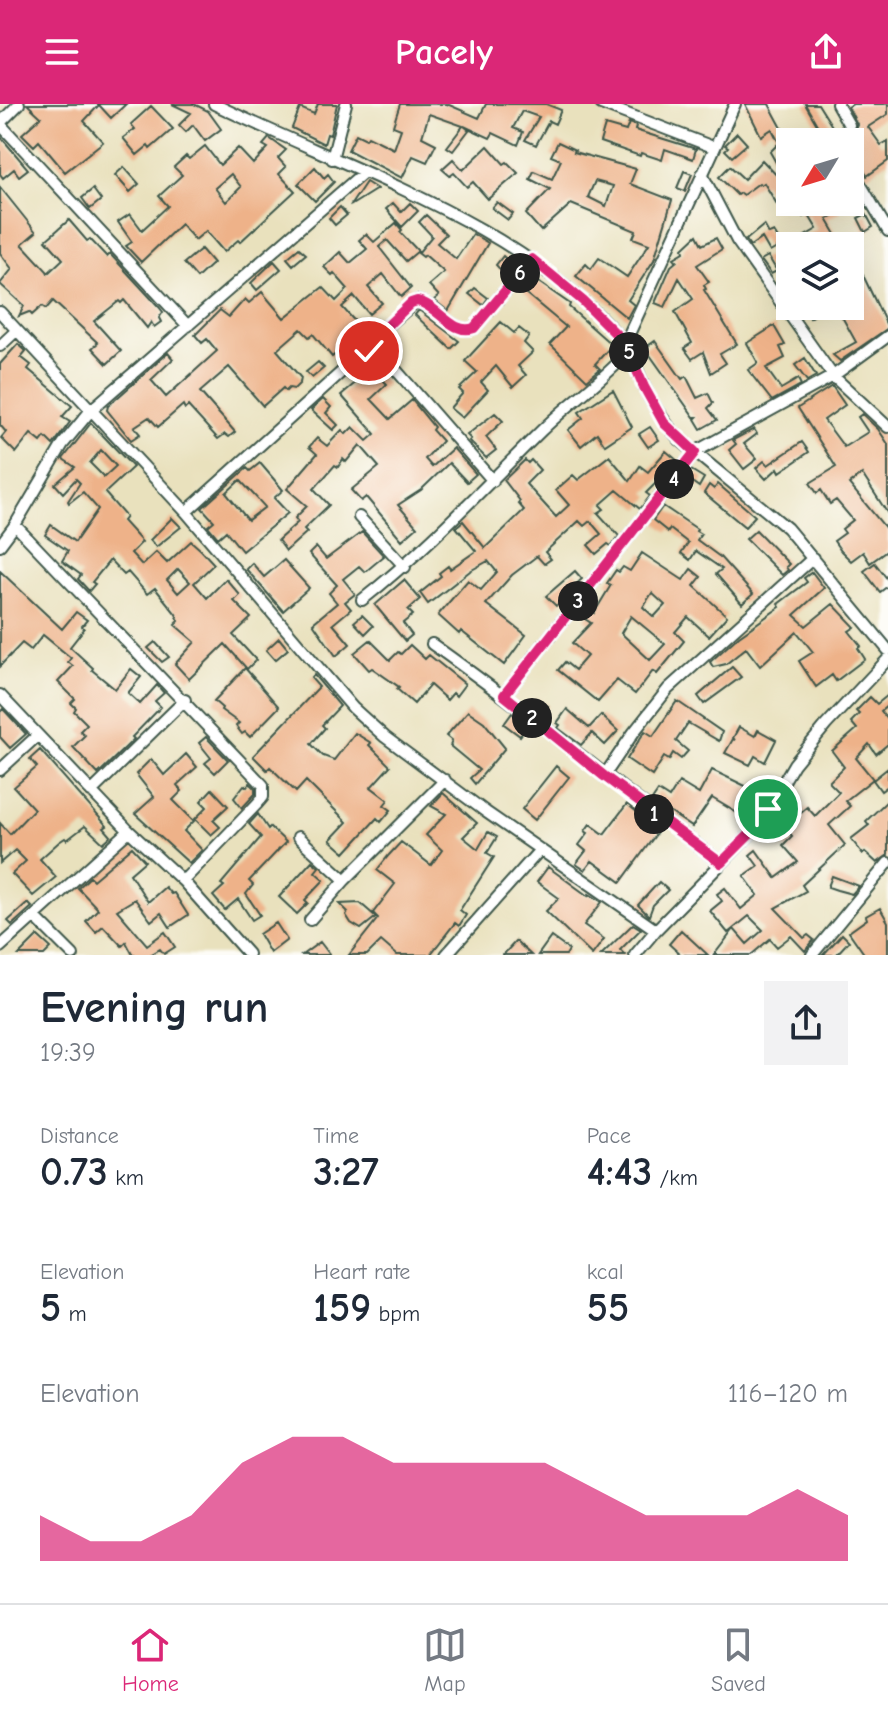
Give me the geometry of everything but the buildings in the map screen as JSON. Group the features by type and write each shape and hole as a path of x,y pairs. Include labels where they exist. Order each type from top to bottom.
{"street":[{"path":"19,104 0,124 188,326"},
{"path":"214,104 364,172 532,259 583,301 627,347 664,423 777,520 813,558 888,650"},
{"path":"332,159 346,104"},
{"path":"601,104 713,147"},
{"path":"362,600 405,567 562,411 613,370 627,347 713,147 735,104"},
{"path":"837,104 849,125"},
{"path":"0,545 63,444 92,409 364,172"},
{"path":"702,174 737,241 833,376 888,427"},
{"path":"864,190 888,231"},
{"path":"186,512 357,358 369,351 383,330 411,303 429,304 457,328 474,328 532,259"},
{"path":"0,312 186,512 353,708 385,737 539,851 656,930"},
{"path":"0,346 16,331"},
{"path":"504,695 695,452 833,376 888,336"},
{"path":"369,351 383,355 493,481"},
{"path":"359,517 405,567"},
{"path":"15,525 263,785 264,791 253,809 183,881"},
{"path":"604,776 668,689 813,558"},
{"path":"432,644 504,695 604,776 721,863"},
{"path":"635,955 757,827 794,764 888,659"},
{"path":"0,695 129,831 183,881 248,954"},
{"path":"91,792 185,700"},
{"path":"0,770 37,736"},
{"path":"310,920 345,880 445,780"},
{"path":"0,947 129,831"},
{"path":"298,837 345,880"},
{"path":"446,955 539,851"},
{"path":"812,955 888,863"},
{"path":"35,917 73,955"}],"route":[{"path":"369,351 383,330 417,301 429,304 457,328 474,328 532,259 583,301 625,343 664,423 695,452 504,695 604,776 721,863 757,827 768,809"}]}
